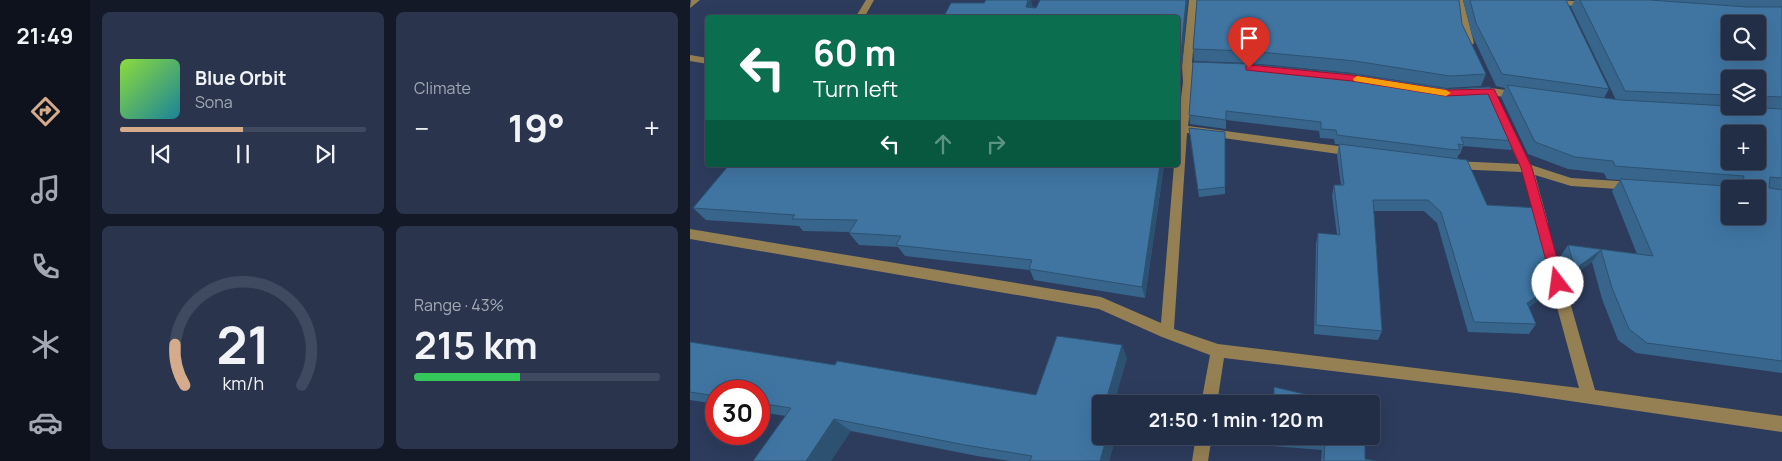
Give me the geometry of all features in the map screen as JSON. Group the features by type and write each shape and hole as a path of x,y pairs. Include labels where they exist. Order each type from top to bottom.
{"street":[{"path":"690,5 696,0"},
{"path":"861,15 870,0"},
{"path":"1193,0 1187,66 1188,82 1180,128 1361,153"},
{"path":"1459,0 1465,36 1473,52"},
{"path":"1530,0 1564,6 1599,5"},
{"path":"690,58 705,60"},
{"path":"1187,66 1222,67"},
{"path":"1484,75 1527,168 1545,238"},
{"path":"1464,92 1491,91 1528,96"},
{"path":"1443,164 1527,168 1571,182 1641,187"},
{"path":"1167,333 1178,167"},
{"path":"690,234 1100,303 1167,333 1218,351 1588,397 1782,424"},
{"path":"1550,255 1588,397"},
{"path":"1211,395 1218,351"},
{"path":"1200,461 1203,445"}],"building":[{"path":"986,0 1028,0 1026,7 1036,8 1040,0 1186,0 1180,65 1180,15 945,15 951,3 984,3"},
{"path":"1197,0 1459,0 1462,24 1486,74 1450,76 1355,61 1249,51 1193,49"},
{"path":"1470,0 1566,0 1609,89 1502,74 1476,23"},
{"path":"1580,0 1650,0 1747,7 1782,7 1782,97 1766,96 1766,70 1721,70 1721,95 1625,91"},
{"path":"1193,62 1249,64 1354,74 1449,89 1490,87 1515,141 1461,137 1464,145 1458,144 1460,150 1447,149 1337,135 1336,130 1321,129 1321,122 1226,111 1226,120 1189,115"},
{"path":"1507,85 1620,100 1721,106 1721,115 1766,115 1766,108 1782,109 1782,178 1770,177 1769,188 1782,190 1782,361 1647,343 1629,329 1612,288 1601,250 1575,269 1568,245 1653,256 1620,179 1721,186 1721,225 1766,225 1766,180 1743,180 1744,176 1615,166 1613,161 1575,157 1535,142"},
{"path":"1189,128 1225,132 1225,187 1198,190"},
{"path":"1339,144 1467,160 1487,205 1539,208 1559,281 1527,303 1536,324 1474,322 1441,212 1428,200 1373,200 1382,331 1316,325 1318,233 1340,235 1334,185 1344,185"},
{"path":"727,167 1160,167 1142,287 1029,269 1032,260 896,245 901,236 849,233 857,220 792,219 795,215 693,208"},
{"path":"1057,336 1122,345 1108,395 1092,395 1092,445 1104,445 1100,461 1030,461 1032,456 834,419 806,461 753,461 764,445 770,445 770,437 791,408 770,405 770,380 705,380 705,394 690,392 690,342 835,365 837,361 1036,395"},
{"path":"1274,387 1309,395 1274,395"},
{"path":"1325,445 1365,445 1365,459 1376,461 1324,461"}],"slow traffic":[{"path":"1357,79 1446,93"}],"route":[{"path":"1249,68 1352,78 1446,93 1491,91 1527,168 1558,283"}]}
